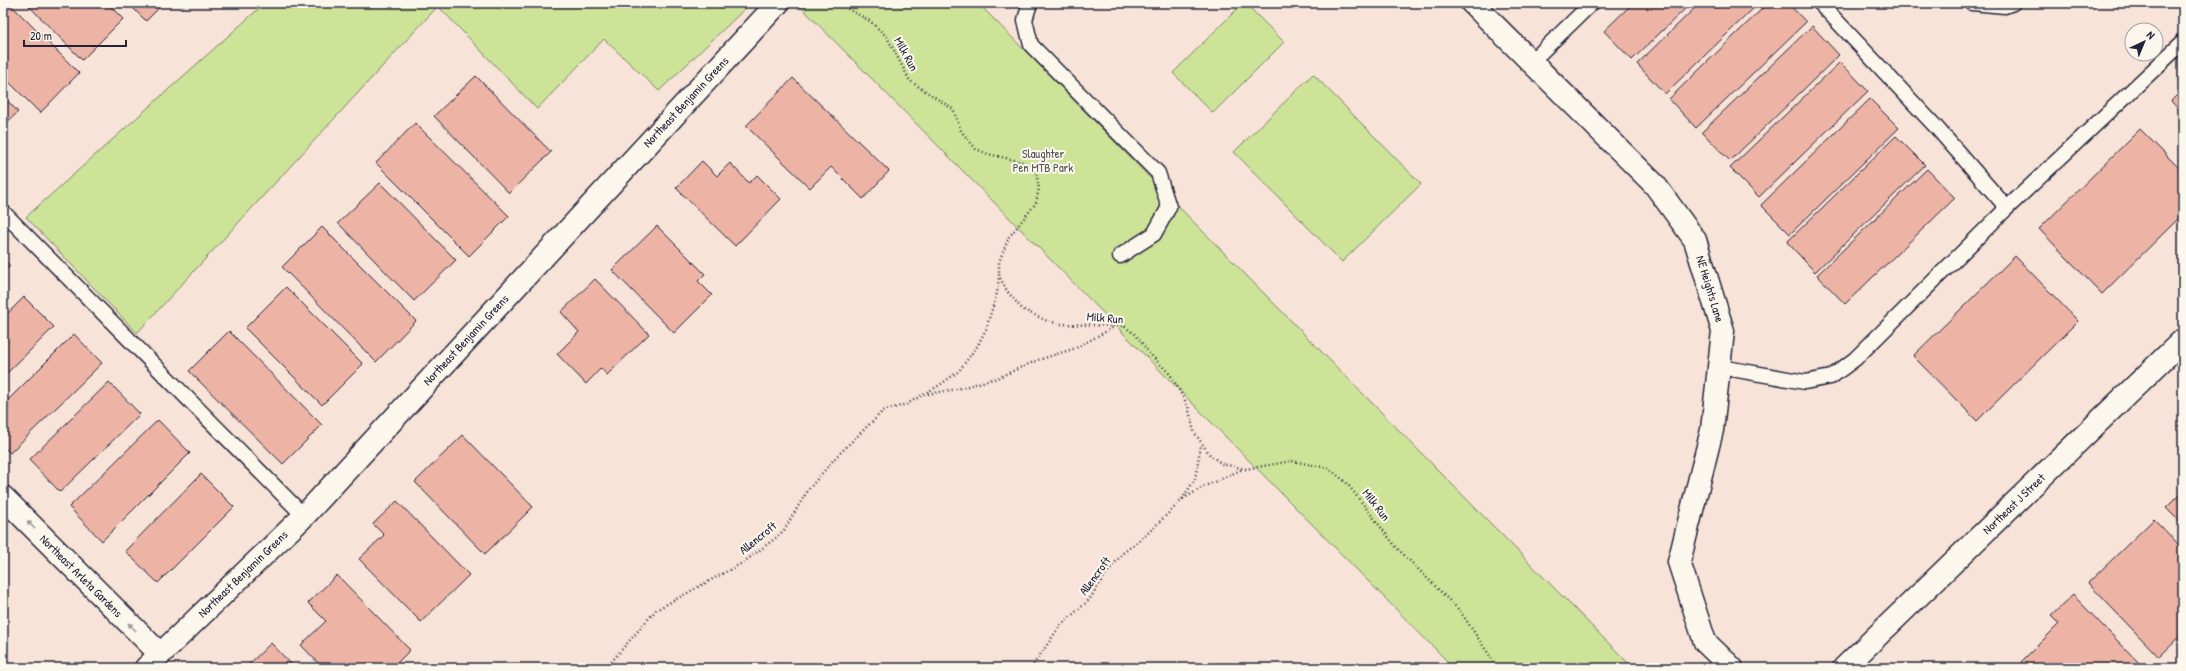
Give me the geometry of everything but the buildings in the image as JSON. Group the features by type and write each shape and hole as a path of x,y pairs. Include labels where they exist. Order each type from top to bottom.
{"street":[{"name":"Northeast Benjamin Greens","path":"153,661 304,516 778,3"},
{"name":"NE Heights Lane","path":"1472,3 1655,185 1695,240 1723,331 1712,430 1679,562 1705,642 1732,668"},
{"name":"Northeast J Street","path":"1844,668 2183,340"},
{"name":"Northeast Arleta Gardens","path":"3,497 153,661"}],"lane":[{"path":"1030,3 1025,20 1031,45 1158,173 1169,207 1154,234 1120,256"},
{"path":"1532,62 1592,3"},
{"path":"1820,3 1936,127 2007,208"},
{"path":"1972,3 2005,6 2014,3"},
{"path":"1720,367 1805,382 1831,377 1855,359 2007,208 2183,42"},
{"path":"3,212 304,516"}],"path":[{"name":"Milk Run","path":"837,3 870,21 886,37 910,81 953,109 961,131 976,149 988,154 1024,162 1036,173 1039,188 1036,203 1009,237 999,262 999,276 1007,290 1022,309 1047,321 1062,324 1124,326 1136,335 1149,353 1170,374 1188,406 1194,432 1210,455 1222,464 1243,469 1292,460 1328,468 1346,482 1396,547 1460,611 1498,668"},
{"name":"Allencroft","path":"606,668 656,610 744,562 777,537 784,530 808,490 836,457 883,411 907,404 926,394 959,371 978,345 986,329 997,293 999,276"},
{"name":"Allencroft","path":"926,394 957,389 997,378 1038,360 1076,348 1116,326"},
{"name":"Allencroft","path":"1181,501 1195,479 1201,443"},
{"name":"Allencroft","path":"1030,668 1060,626 1089,600 1123,552 1146,535 1181,501 1203,487 1243,469"}],"green space":[{"path":"265,3 751,3 659,91 604,39 537,109 438,6 137,333 26,217"},
{"name":"Slaughter Pen MTB Park","path":"797,3 978,3 1633,668 1454,668"},
{"path":"1243,3 1245,3 1284,42 1213,113 1173,73"},
{"path":"1313,74 1421,184 1342,262 1234,152"}]}
